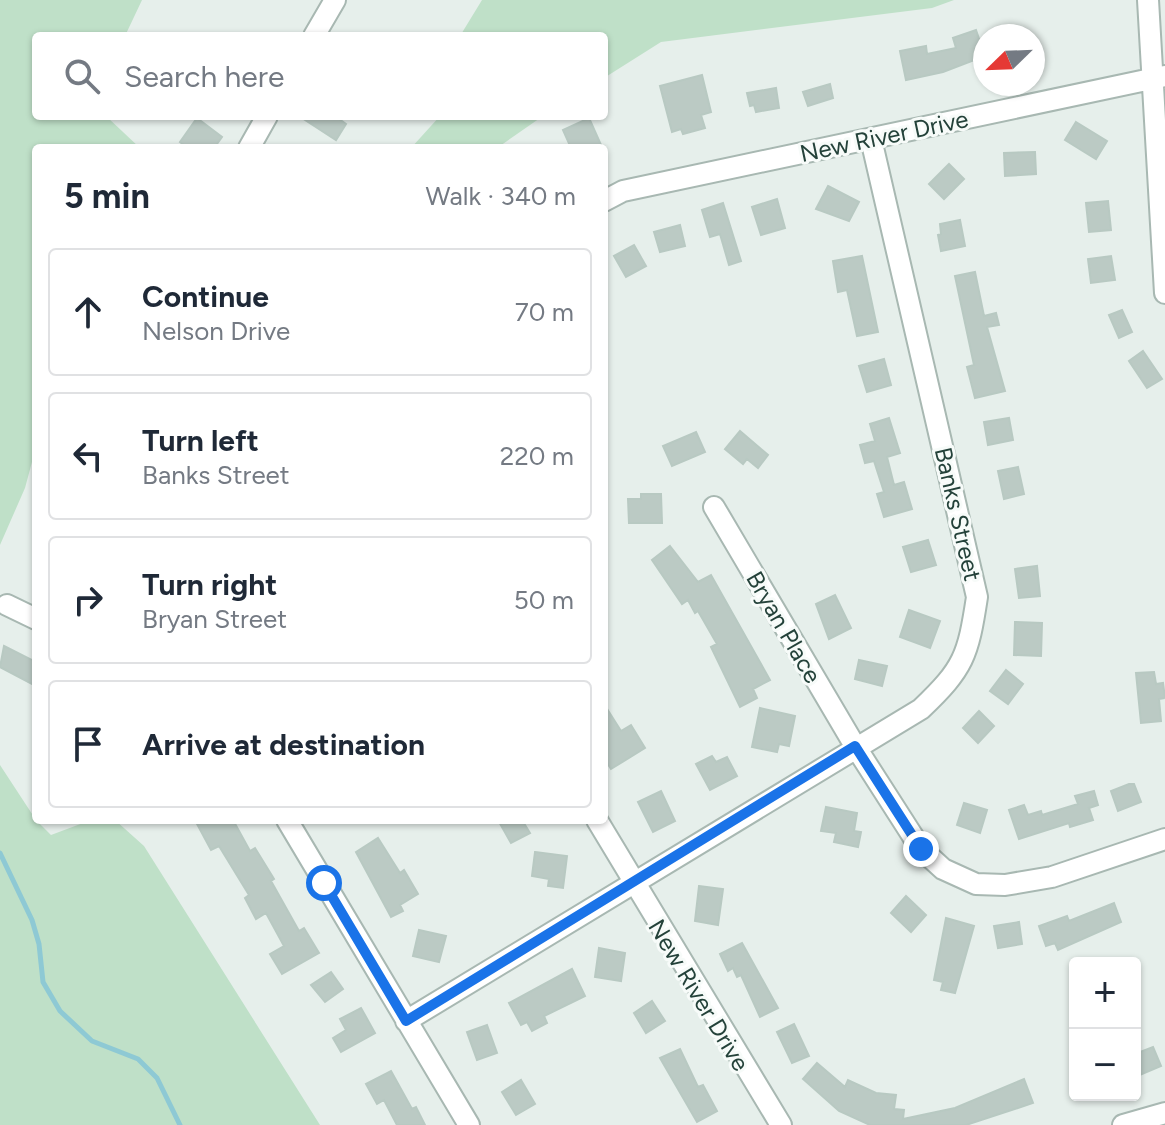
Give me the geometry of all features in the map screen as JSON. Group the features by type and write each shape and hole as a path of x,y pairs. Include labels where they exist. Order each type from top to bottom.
{"street":[{"path":"316,32 335,0"},
{"path":"1148,0 1159,76 1165,293"},
{"name":"New River Drive","path":"608,199 623,191 1159,76"},
{"path":"251,144 265,120"},
{"name":"Banks Street","path":"406,1021 855,746 921,709 954,678 970,647 977,597 871,139"},
{"name":"Bryan Place","path":"714,507 855,746 921,849 943,869 976,884 1005,885 1052,877 1165,839"},
{"path":"7,605 32,617"},
{"path":"289,824 469,1125"},
{"name":"New River Drive","path":"599,824 781,1125"},
{"path":"1123,1125 1165,1113"}],"green space":[{"path":"0,0 142,0 127,32 32,32 32,120 110,120 136,144 32,144 32,462 25,488 0,545"},
{"path":"482,0 954,0 932,8 661,42 608,75 608,32 462,32"},
{"path":"436,120 537,120 503,144 415,144"},
{"path":"0,765 32,814 32,824 40,824 51,835 80,824 119,824 144,846 320,1125 0,1125"}],"building":[{"path":"973,31 973,61 943,72 906,80 900,51 926,46 927,54 956,48 953,38"},
{"path":"702,75 711,112 701,115 705,128 683,134 681,129 672,132 660,86"},
{"path":"830,84 833,98 808,106 803,92"},
{"path":"776,88 779,108 756,112 754,105 750,106 747,93"},
{"path":"196,120 222,137 217,144 180,142"},
{"path":"305,120 340,120 346,124 336,140"},
{"path":"590,120 601,144 569,144 563,130"},
{"path":"1076,122 1107,141 1096,159 1065,140"},
{"path":"1035,152 1036,174 1005,176 1004,153"},
{"path":"949,164 964,179 944,199 929,184"},
{"path":"828,186 859,202 849,221 816,209"},
{"path":"777,199 785,228 761,235 752,207"},
{"path":"1108,201 1111,230 1089,232 1086,203"},
{"path":"723,203 741,261 729,265 720,234 710,237 702,210"},
{"path":"960,220 965,246 941,251 938,235 941,234 940,224"},
{"path":"680,225 685,246 660,252 654,232"},
{"path":"634,245 646,266 626,277 614,256"},
{"path":"862,256 878,332 857,336 847,290 838,292 833,261"},
{"path":"1111,256 1115,280 1091,283 1088,259"},
{"path":"975,272 984,316 996,313 999,325 987,327 1005,391 975,398 967,367 974,365 955,276"},
{"path":"1122,310 1132,332 1119,338 1109,315"},
{"path":"1143,351 1162,379 1147,388 1129,361"},
{"path":"884,359 891,385 867,392 859,366"},
{"path":"889,418 900,453 887,457 894,485 904,482 912,509 884,517 877,494 884,492 874,461 865,463 860,445 875,441 870,424"},
{"path":"1009,418 1013,440 988,445 984,422"},
{"path":"740,431 768,455 758,468 747,459 743,464 725,449"},
{"path":"696,432 705,452 672,466 663,446"},
{"path":"1018,467 1024,494 1004,499 998,471"},
{"path":"641,494 661,494 662,523 629,523 628,499 641,499"},
{"path":"928,540 936,565 911,572 903,547"},
{"path":"670,546 698,582 711,575 770,680 753,689 757,698 740,707 711,647 717,644 698,611 695,613 688,600 682,604 652,560"},
{"path":"1037,566 1040,596 1019,598 1015,569"},
{"path":"835,595 851,628 829,639 816,604"},
{"path":"909,610 940,621 930,648 900,637"},
{"path":"1015,622 1042,623 1041,656 1014,655"},
{"path":"4,646 32,660 32,684 0,667"},
{"path":"859,660 887,666 882,686 855,679"},
{"path":"1006,670 1023,684 1008,704 990,691"},
{"path":"1154,672 1156,684 1163,683 1165,698 1159,699 1161,721 1141,723 1136,673"},
{"path":"760,708 795,716 789,746 779,744 777,752 752,747"},
{"path":"608,710 621,731 631,725 645,748 611,769 608,764"},
{"path":"979,711 994,726 978,743 963,728"},
{"path":"712,756 716,762 727,757 737,776 710,790 696,764"},
{"path":"1134,784 1141,802 1118,811 1111,791"},
{"path":"661,791 675,821 653,832 638,802"},
{"path":"1094,791 1098,805 1089,808 1093,820 1070,827 1069,823 1019,839 1009,810 1024,805 1028,815 1041,811 1042,815 1078,804 1075,796"},
{"path":"964,803 987,810 980,833 957,825"},
{"path":"826,807 857,813 854,831 861,832 858,847 834,842 836,833 821,831"},
{"path":"197,824 235,824 250,851 255,848 274,879 271,881 299,931 304,928 319,953 282,974 270,954 284,946 266,913 256,919 245,898 249,895 219,846 211,850"},
{"path":"500,824 524,824 530,833 511,843"},
{"path":"378,838 400,873 404,870 418,894 400,905 403,911 391,917 356,852"},
{"path":"535,852 567,856 563,888 548,886 549,879 532,876"},
{"path":"699,886 723,889 718,925 695,921"},
{"path":"906,896 926,915 911,932 891,913"},
{"path":"1114,903 1121,922 1058,950 1055,943 1046,946 1039,926 1067,916 1069,921"},
{"path":"946,918 974,926 955,993 941,990 943,982 934,980"},
{"path":"1019,922 1022,944 998,948 994,926"},
{"path":"419,930 446,936 439,962 413,956"},
{"path":"742,943 778,1008 760,1017 741,975 737,977 733,968 728,971 720,954"},
{"path":"599,948 625,953 621,981 595,977"},
{"path":"572,969 585,996 544,1016 547,1023 532,1031 527,1022 521,1025 509,1003"},
{"path":"331,972 343,989 325,1002 311,985"},
{"path":"652,1001 665,1021 646,1033 634,1013"},
{"path":"361,1008 375,1033 341,1052 333,1038 346,1030 340,1019"},
{"path":"794,1024 809,1056 792,1063 777,1032"},
{"path":"487,1025 497,1053 477,1060 467,1032"},
{"path":"1153,1047 1161,1066 1141,1074 1141,1052"},
{"path":"680,1049 698,1087 703,1085 717,1111 697,1122 660,1058"},
{"path":"817,1063 845,1087 848,1080 876,1093 896,1095 894,1109 904,1110 903,1119 955,1108 1024,1079 1033,1103 966,1125 870,1125 839,1111 803,1079"},
{"path":"391,1071 412,1109 416,1107 425,1125 397,1125 384,1100 377,1104 366,1084"},
{"path":"521,1080 535,1104 516,1115 502,1092"}],"waterway":[{"path":"0,853 32,920 39,944 43,982 60,1011 92,1041 138,1059 157,1078 180,1125"}],"route":[{"path":"324,883 406,1021 855,746 921,849"}]}
